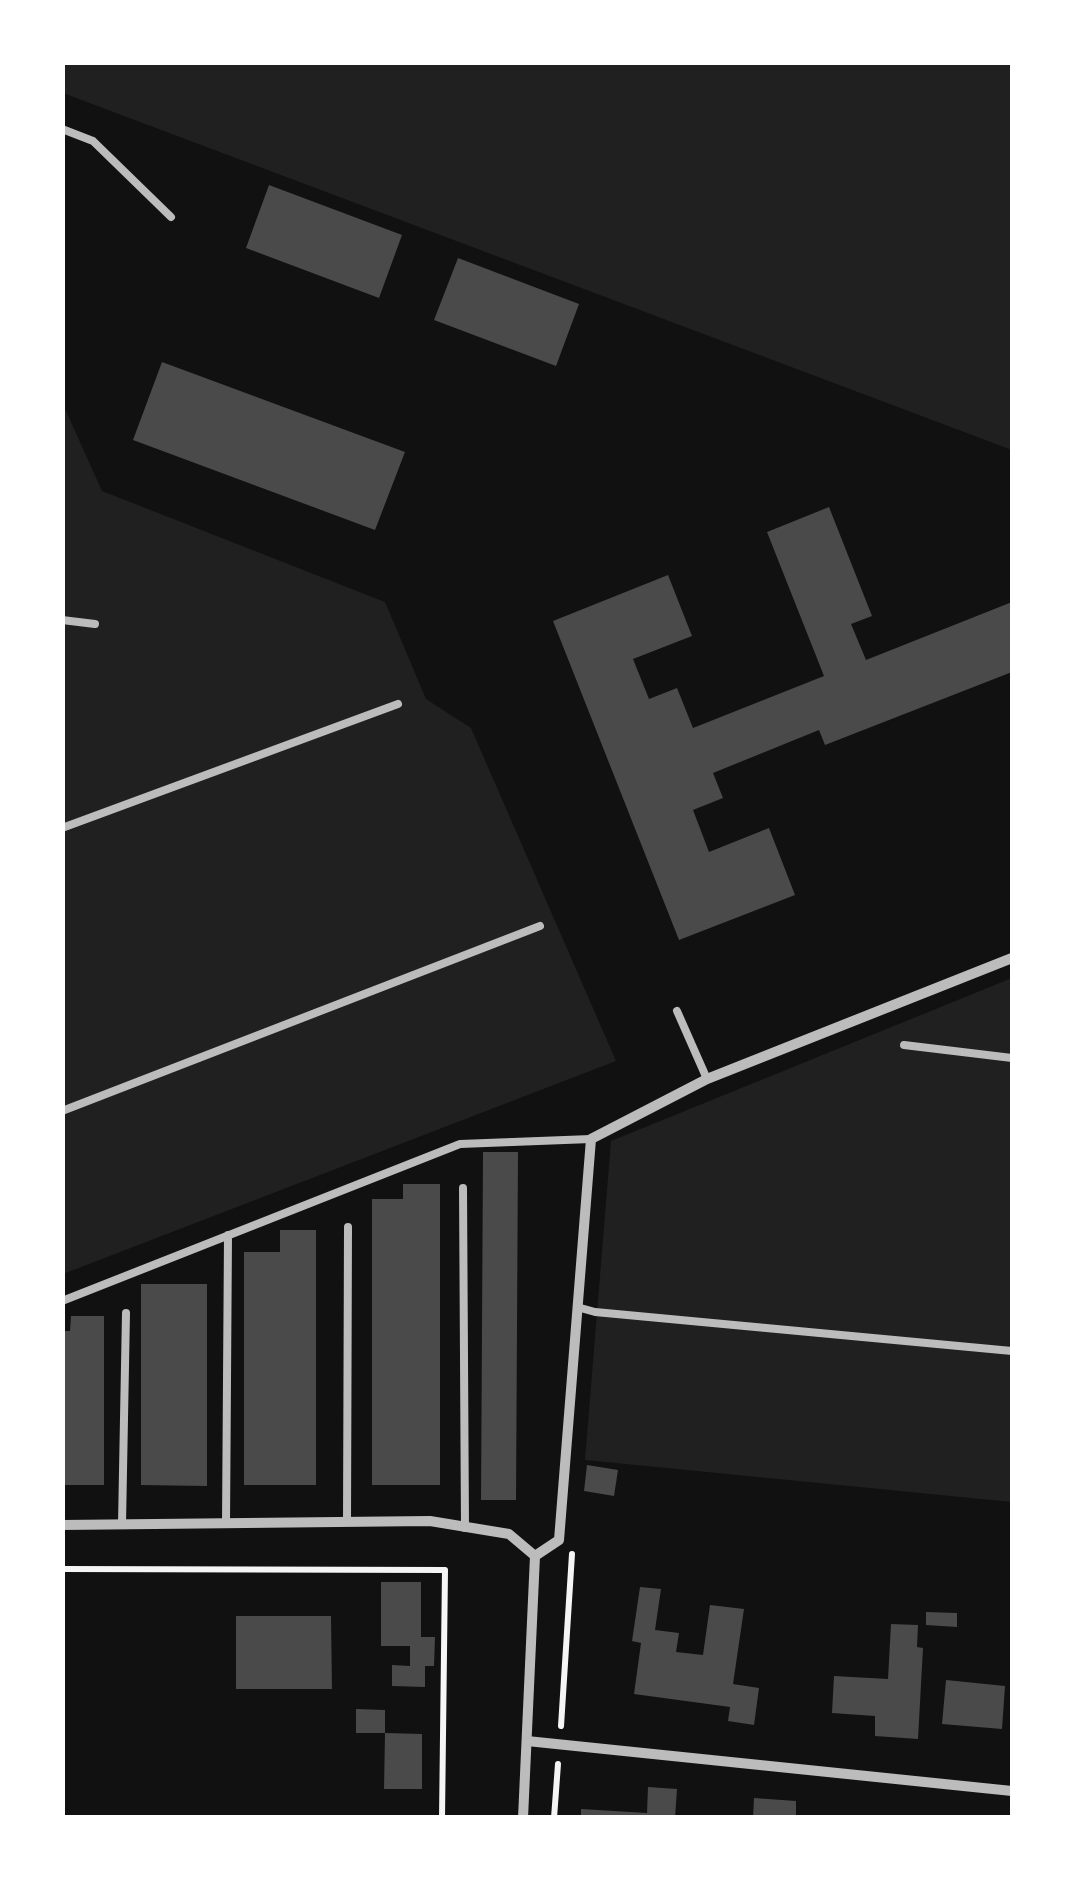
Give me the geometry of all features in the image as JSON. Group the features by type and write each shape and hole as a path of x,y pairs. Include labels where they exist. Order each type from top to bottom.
{"street":[{"path":"536,1556 559,1540 591,1140 706,1079 1012,958"},
{"path":"62,1525 430,1522 509,1534 536,1556"},
{"path":"523,1818 536,1556"},
{"path":"527,1741 1012,1790"}],"lane":[{"path":"62,129 94,141 171,217"},
{"path":"62,620 95,624"},
{"path":"62,828 398,704"},
{"path":"62,1111 540,926"},
{"path":"677,1011 706,1079"},
{"path":"904,1045 1012,1058"},
{"path":"62,1301 460,1144 591,1140"},
{"path":"464,1188 465,1528"},
{"path":"347,1522 348,1227"},
{"path":"226,1524 228,1235"},
{"path":"577,1308 1012,1351"},
{"path":"122,1524 126,1314"}],"path":[{"path":"62,1569 445,1570 442,1818"}],"shaded area":[{"path":"63,62 1012,63 1012,450 63,93"},
{"path":"62,402 102,491 385,602 426,699 471,728 616,1061 63,1274"},
{"path":"1012,978 1012,1502 585,1460 611,1141"}],"building":[{"path":"269,185 402,235 379,298 246,248"},
{"path":"458,258 579,304 556,366 434,320"},
{"path":"162,362 405,452 375,530 133,440"},
{"path":"829,507 872,616 851,624 866,660 1012,602 1012,672 825,745 819,730 713,773 723,798 693,810 709,852 769,828 795,895 679,940 553,621 668,575 692,636 633,659 649,699 677,688 693,728 824,676 767,532"},
{"path":"483,1152 518,1152 516,1500 481,1500"},
{"path":"403,1184 440,1184 440,1485 372,1485 372,1199 403,1199"},
{"path":"280,1230 316,1230 316,1485 244,1485 244,1252 280,1252"},
{"path":"141,1284 207,1284 207,1486 141,1485"},
{"path":"71,1316 104,1316 104,1485 62,1485 62,1331 70,1331"},
{"path":"587,1465 618,1470 614,1496 584,1491"},
{"path":"381,1582 421,1582 421,1637 435,1637 434,1666 425,1666 425,1687 392,1686 392,1665 410,1666 410,1646 381,1646"},
{"path":"640,1587 661,1589 655,1630 679,1633 676,1652 703,1655 710,1605 744,1609 733,1684 759,1688 754,1725 728,1721 730,1707 634,1694 641,1643 632,1641"},
{"path":"926,1612 957,1613 957,1627 926,1625"},
{"path":"236,1616 331,1616 332,1689 236,1689"},
{"path":"891,1624 918,1625 917,1647 923,1648 918,1739 875,1736 875,1716 832,1713 834,1676 888,1679"},
{"path":"946,1680 1005,1686 1002,1729 942,1724"},
{"path":"356,1709 385,1710 385,1733 356,1733"},
{"path":"385,1733 422,1734 422,1789 384,1789"},
{"path":"648,1787 677,1789 675,1818 581,1818 581,1809 647,1813"},
{"path":"754,1798 796,1801 796,1818 753,1818"}]}
